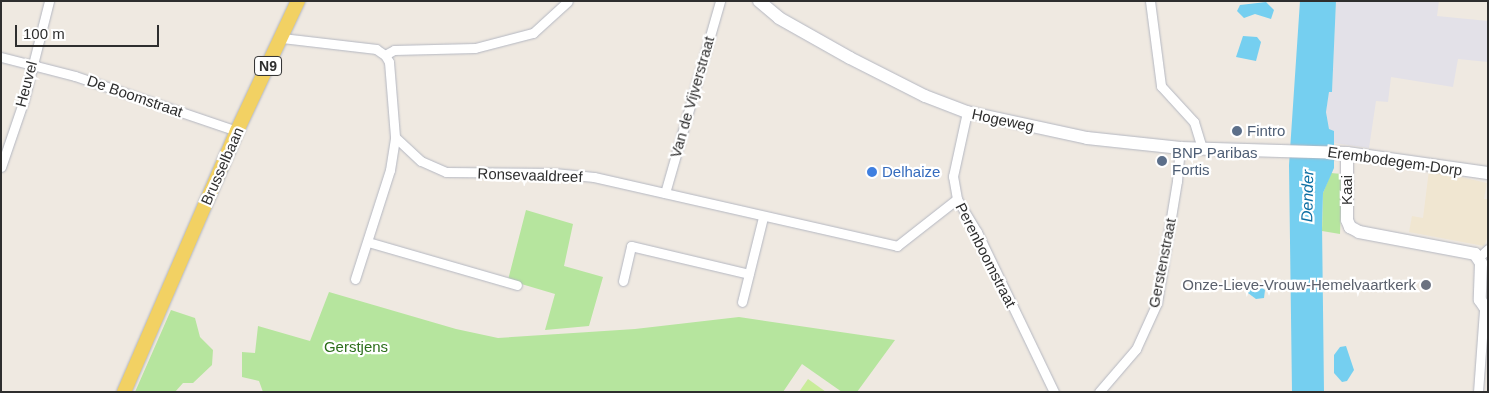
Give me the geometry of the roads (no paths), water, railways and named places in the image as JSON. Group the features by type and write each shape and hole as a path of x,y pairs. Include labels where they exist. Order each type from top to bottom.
{"main road":[{"name":"Brusselbaan","path":"124,392 237,131 298,1"}],"street":[{"name":"Heuvel","path":"1,167 33,65 49,1"},
{"path":"385,55 394,50 475,48 533,33 568,1"},
{"name":"Van de Vijverstraat","path":"665,193 720,1"},
{"name":"Hogeweg","path":"759,1 779,18 850,58 925,96 967,112 1087,138 1180,148 1273,150"},
{"path":"1150,1 1161,86 1194,122 1202,148"},
{"path":"282,38 376,49 385,55 389,62 395,137 390,170 355,279"},
{"name":"De Boomstraat","path":"1,57 75,76 237,131"},
{"name":"Perenboomstraat","path":"967,112 953,176 957,199 977,232 1054,392"},
{"name":"Ronsevaaldreef","path":"395,137 421,161 446,172 562,174 594,177 762,217 850,233 897,246 957,199"},
{"name":"Gerstenstraat","path":"1100,392 1136,349 1157,303 1177,181 1180,148"},
{"name":"Erembodegem-Dorp","path":"1273,150 1342,152 1488,173"},
{"name":"Kaai","path":"1342,152 1346,220 1350,227 1483,253"},
{"path":"742,302 762,217"},
{"path":"368,242 517,285"},
{"path":"623,280 631,246 749,274"},
{"path":"1478,392 1486,311 1480,300 1483,253"}],"water":[{"name":"Dender","path":"1300,1 1336,1 1332,92 1329,92 1326,112 1329,129 1334,131 1334,168 1323,193 1322,224 1324,392 1292,392 1289,165"},
{"path":"1266,2 1274,10 1271,19 1255,14 1244,18 1237,11 1240,5"},
{"path":"1243,36 1257,37 1261,42 1256,61 1236,57"},
{"path":"1248,283 1259,285 1265,290 1264,298 1256,299 1244,290 1243,285"},
{"path":"1346,346 1354,370 1347,381 1342,382 1334,373 1334,355 1340,347"}],"place":[{"name":"Fintro","path":"1237,131"},
{"name":"BNP Paribas Fortis","path":"1162,161"},
{"name":"Delhaize","path":"872,172"},
{"name":"Onze-Lieve-Vrouw-Hemelvaartkerk","path":"1426,285"}],"park label":[{"name":"Gerstjens","path":"356,347"}]}
